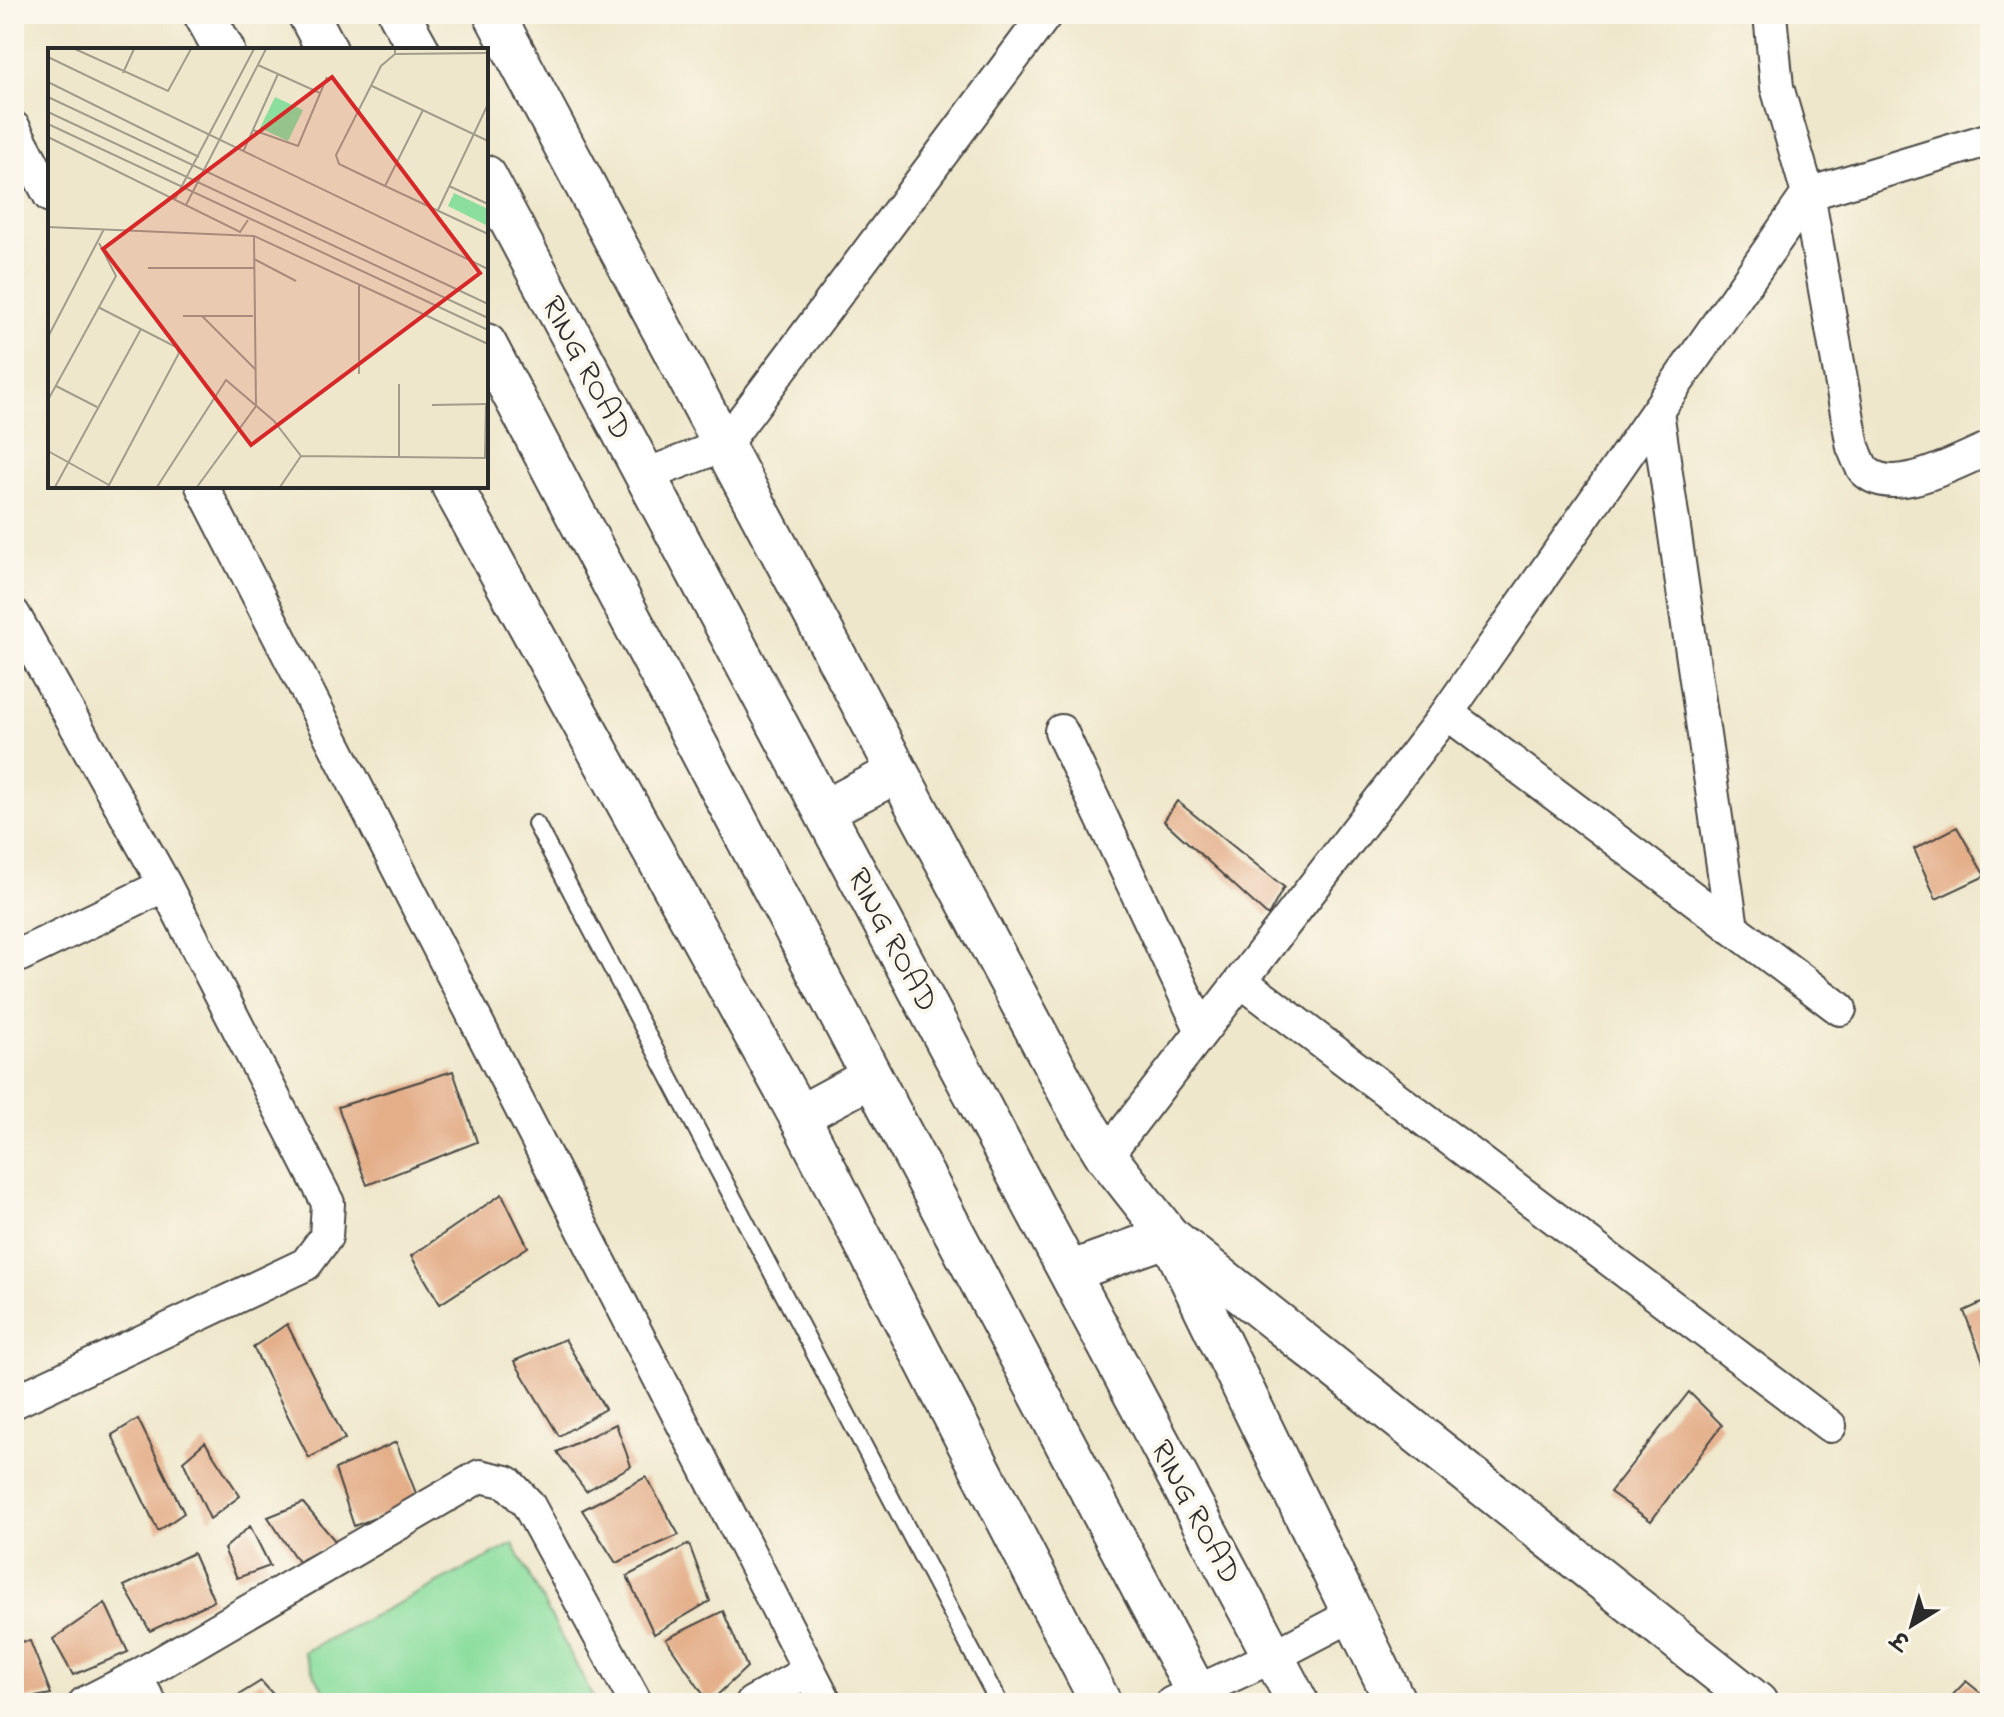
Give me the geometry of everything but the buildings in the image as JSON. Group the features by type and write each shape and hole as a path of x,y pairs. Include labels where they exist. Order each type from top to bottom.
{"street":[{"path":"204,14 223,48"},
{"path":"308,14 326,48"},
{"path":"399,14 418,48"},
{"path":"494,14 896,773 1106,1156 1169,1236 1352,1615 1386,1700"},
{"path":"646,475 724,445 1046,14"},
{"path":"1770,14 1777,87 1808,194 1853,447 1863,469 1882,481 1904,482 1990,448"},
{"path":"14,128 48,192"},
{"path":"1106,1156 1447,713 1808,194 1990,139"},
{"name":"RING ROAD","path":"488,180 1298,1703"},
{"path":"488,348 871,1077 1190,1700 1352,1615"},
{"path":"1657,411 1732,928"},
{"path":"203,488 826,1703"},
{"path":"453,488 799,1116 1101,1703"},
{"path":"14,615 165,885 328,1203 326,1237 306,1264 14,1402"},
{"path":"1447,713 1840,1009"},
{"path":"1061,731 1202,1031"},
{"path":"825,810 896,773"},
{"path":"14,958 165,885"},
{"path":"1241,981 1830,1426"},
{"path":"799,1116 871,1077"},
{"path":"1069,1272 1169,1236"},
{"path":"1169,1236 1757,1703"},
{"path":"85,1703 143,1690 480,1476 507,1482 528,1504 636,1703"},
{"path":"752,1703 809,1671"}],"lane":[{"path":"536,824 999,1703"}],"green space":[{"path":"513,1544 596,1703 330,1703 303,1652"}]}
